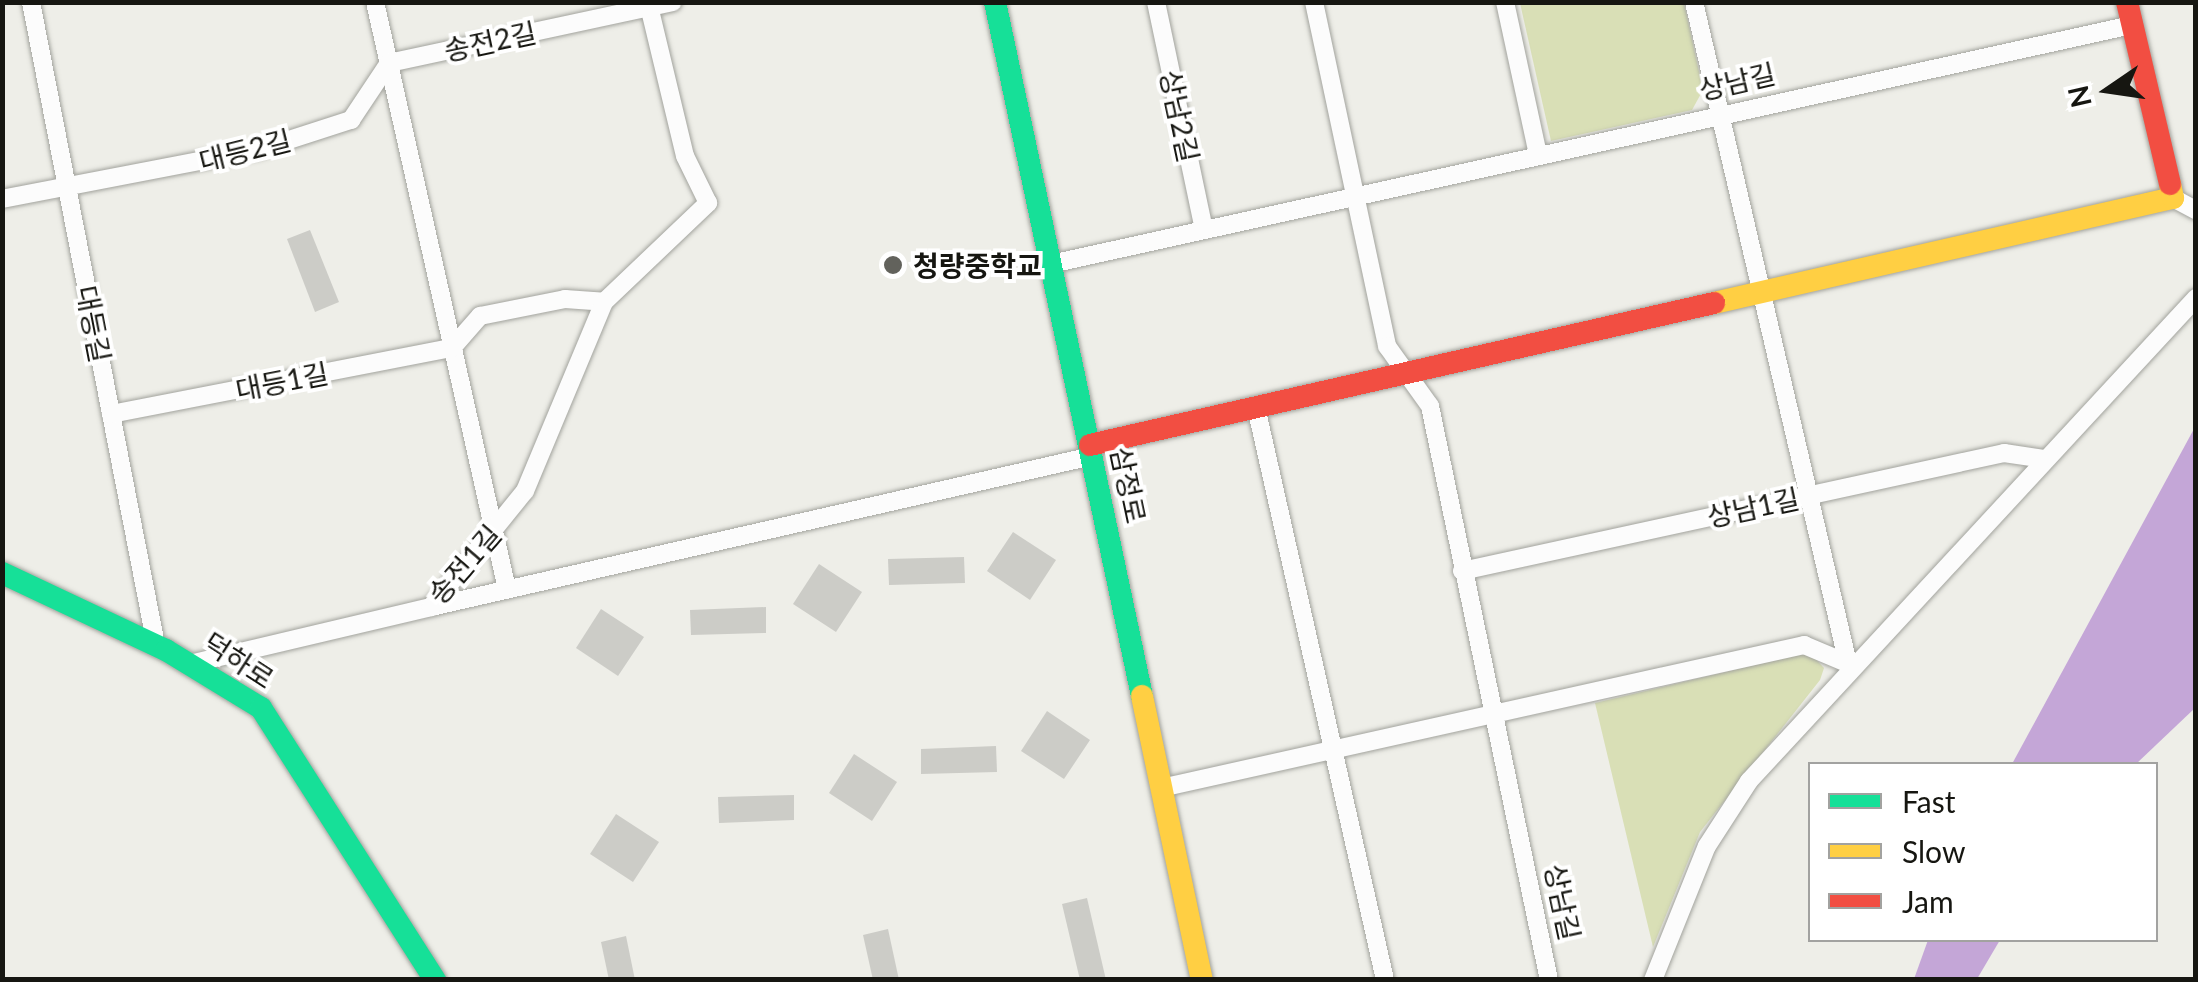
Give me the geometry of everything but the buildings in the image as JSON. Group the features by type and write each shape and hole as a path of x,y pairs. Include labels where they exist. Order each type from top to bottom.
{"street":[{"name":"대등길","path":"30,2 156,645"},
{"path":"375,2 507,588"},
{"name":"송전2길","path":"389,63 649,4 673,2"},
{"name":"삼정로","path":"995,2 1202,980"},
{"name":"상남2길","path":"1156,2 1204,229"},
{"path":"1314,2 1354,194"},
{"path":"1504,2 1538,155"},
{"path":"1694,2 1804,496 1848,664"},
{"name":"송전1길","path":"190,664 431,608 493,530 554,436 604,302 708,204 685,156 649,4"},
{"name":"상남길","path":"1051,264 1720,116 2130,14 2173,198"},
{"name":"대등2길","path":"2,199 68,188 351,120 389,63"},
{"name":"상남길","path":"1354,194 1386,346 1430,406 1549,980"},
{"path":"431,608 1091,451 1256,407 2173,198 2196,210"},
{"path":"1654,980 1723,818 1848,664 2196,298"},
{"path":"452,348 480,316 566,299 604,302"},
{"name":"대등1길","path":"112,414 452,348"},
{"path":"1256,407 1385,980"},
{"name":"상남1길","path":"1462,571 2004,453 2044,460"},
{"name":"덕하로","path":"2,573 156,645 245,694 286,735 435,980"},
{"path":"1162,788 1804,645 1848,664"}],"green space":[{"path":"1520,3 1684,3 1703,90 1692,110 1551,141"},
{"path":"1809,652 1824,668 1820,680 1700,832 1653,947 1595,703"}],"shaded area":[{"path":"2195,427 2195,708 2138,762 2013,762"},
{"path":"1927,942 1999,942 1977,979 1914,979"}],"traffic: fast":[{"path":"995,2 1142,696"},
{"path":"2,573 166,650 261,708 435,980"}],"traffic: slow":[{"path":"1714,303 2173,198 2170,184"},
{"path":"1142,696 1202,980"}],"traffic: jam":[{"path":"2127,2 2170,184"},
{"path":"1090,445 1714,303"}],"place":[{"name":"청량중학교","path":"893,265"}]}
